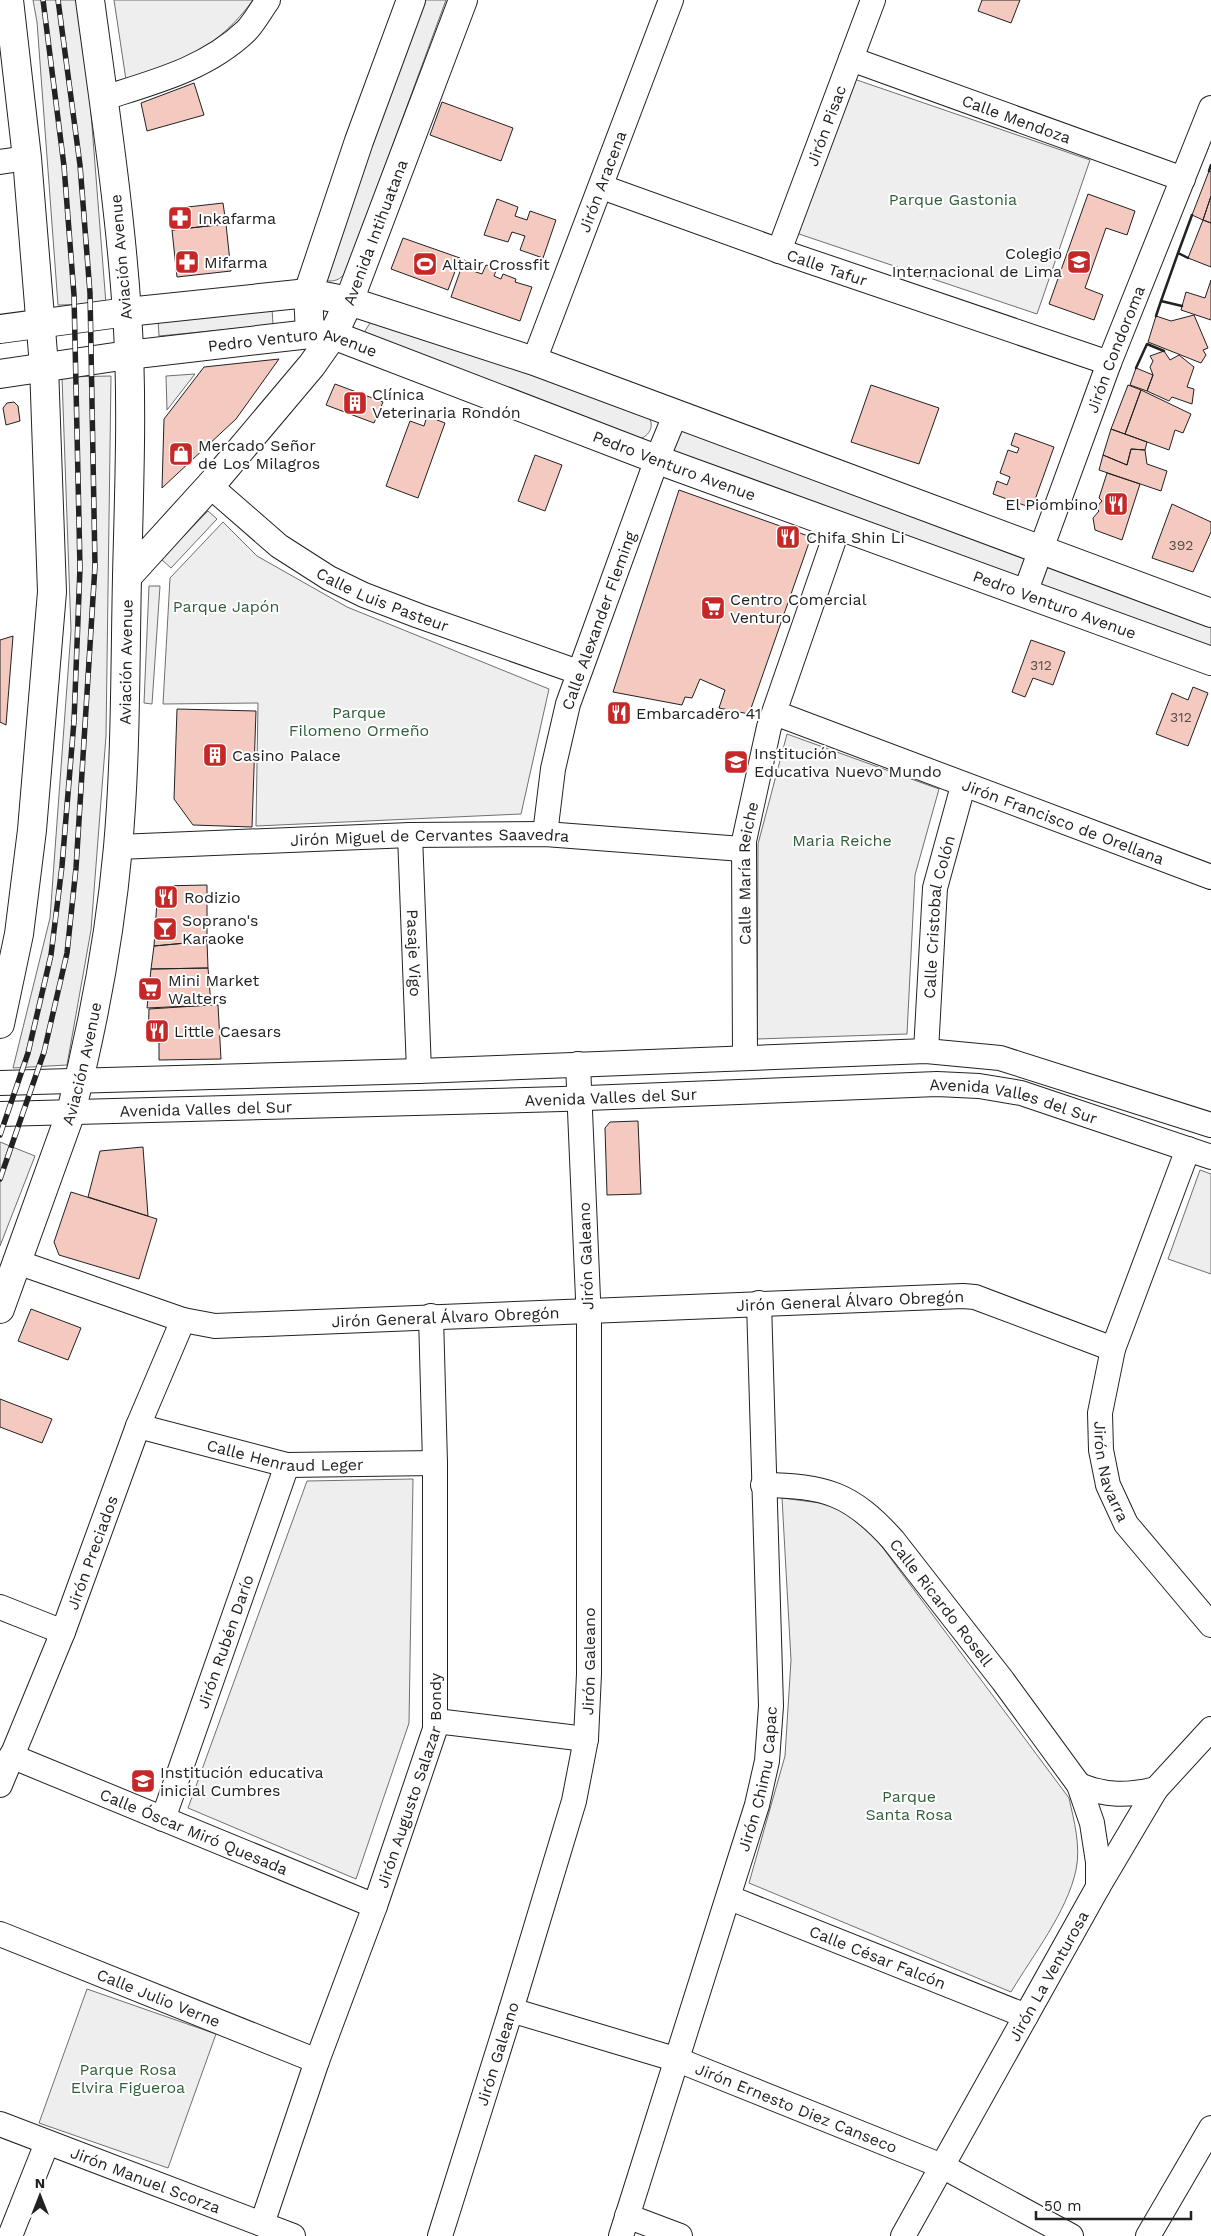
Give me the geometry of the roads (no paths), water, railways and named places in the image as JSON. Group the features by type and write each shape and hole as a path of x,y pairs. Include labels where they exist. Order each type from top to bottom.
{"main road":[{"path":"0,1024 19,934 29,849 51,603 44,366 27,158 9,0"},
{"name":"Aviación Avenue","path":"0,1309 71,1112 104,962 118,847 126,687 127,312 113,165 90,0"},
{"path":"322,335 308,294 359,141 411,0"},
{"name":"Avenida Intihuatana","path":"127,577 312,365 322,335 349,301 462,0"},
{"path":"0,329 127,312 308,294 349,301 534,361 1040,549 1209,606"},
{"name":"Pedro Venturo Avenue","path":"0,374 128,355 322,335 1211,661"}],"street":[{"path":"104,98 183,73 218,54 247,30 268,0"},
{"name":"Jirón Aracena","path":"534,361 602,187 671,0"},
{"name":"Jirón Pisac","path":"779,251 873,0"},
{"name":"Calle Mendoza","path":"851,59 1183,179"},
{"name":"Jirón Condoroma","path":"1025,593 1109,363 1211,108"},
{"path":"0,162 27,158"},
{"name":"Calle Tafur","path":"602,187 779,251 1109,363"},
{"name":"Calle Alexander Fleming","path":"545,834 557,751 568,704 578,672 657,459 676,413"},
{"name":"Calle Luis Pasteur","path":"209,485 279,546 329,578 364,595 419,616 578,672"},
{"name":"Calle María Reiche","path":"745,1057 742,849 762,754 839,525"},
{"name":"Jirón Francisco de Orellana","path":"775,713 963,786 1211,877"},
{"name":"Calle Cristobal Colón","path":"926,1051 935,888 963,786"},
{"name":"Jirón Miguel de Cervantes Saavedra","path":"118,847 410,835 545,834 742,849"},
{"name":"Pasaje Vigo","path":"410,835 419,1071"},
{"name":"Avenida Valles del Sur","path":"0,1083 419,1071 926,1051 982,1055 1008,1060 1211,1125"},
{"name":"Jirón Galeano","path":"440,2236 574,1801 586,1739 589,1674 588,1310 578,1064"},
{"name":"Avenida Valles del Sur","path":"0,1114 580,1098 937,1084 979,1086 1021,1094 1211,1158"},
{"name":"Jirón Navarra","path":"1188,1149 1113,1349 1100,1413 1101,1450 1108,1485 1126,1524 1211,1625"},
{"name":"Jirón General Álvaro Obregón","path":"17,1262 182,1320 214,1326 963,1296 975,1297 1113,1349"},
{"name":"Jirón Chimu Capac","path":"624,2226 730,1898 757,1805 768,1752 771,1706 759,1303"},
{"name":"Jirón Augusto Salazar Bondy","path":"262,2224 317,2061 375,1906 436,1720 435,1463 431,1316"},
{"name":"Jirón Preciados","path":"0,1785 62,1632 138,1426 182,1320"},
{"name":"Calle Henraud Leger","path":"138,1426 287,1465 435,1463"},
{"name":"Jirón Rubén Darío","path":"163,1819 287,1465"},
{"name":"Calle Ricardo Rosell","path":"763,1485 796,1485 830,1492 852,1503 874,1519 1003,1682 1078,1785 1092,1823 1098,1862 1098,1887"},
{"path":"0,1607 62,1632"},
{"path":"436,1720 586,1739"},
{"name":"Jirón La Venturosa","path":"903,2236 1098,1887 1156,1789 1211,1729"},
{"name":"Calle Óscar Miró Quesada","path":"11,1756 375,1906"},
{"path":"1078,1785 1108,1794 1136,1794 1156,1789"},
{"name":"Calle César Falcón","path":"730,1898 1026,2016"},
{"name":"Calle Julio Verne","path":"0,1934 317,2061"},
{"name":"Jirón Ernesto Diez Canseco","path":"511,2010 678,2060 942,2166 1071,2236"},
{"name":"Jirón Manuel Scorza","path":"0,2124 293,2236"},
{"path":"1148,2236 1211,2128"},
{"path":"10,2236 47,2143"},
{"path":"624,2226 680,2236"}],"railway":[{"path":"0,1135 28,1053 51,955 62,866 74,721 80,568 74,295 64,166 43,0"},
{"path":"0,1179 44,1052 67,953 76,868 95,566 90,293 80,165 58,0"}],"place":[{"name":"Inkafarma","path":"180,218"},
{"name":"Mifarma","path":"187,262"},
{"name":"Colegio Internacional de Lima","path":"1079,262"},
{"name":"Altair Crossfit","path":"425,264"},
{"name":"Clínica Veterinaria Rondón","path":"355,403"},
{"name":"Mercado Señor de Los Milagros","path":"181,454"},
{"name":"El Piombino","path":"1116,504"},
{"name":"Chifa Shin Li","path":"788,537"},
{"name":"Centro Comercial Venturo","path":"713,608"},
{"name":"Embarcadero 41","path":"619,713"},
{"name":"Casino Palace","path":"215,755"},
{"name":"Institución Educativa Nuevo Mundo","path":"736,762"},
{"name":"Rodizio","path":"166,897"},
{"name":"Soprano's Karaoke","path":"165,929"},
{"name":"Mini Market Walters","path":"150,989"},
{"name":"Little Caesars","path":"157,1031"},
{"name":"Institución educativa inicial Cumbres","path":"143,1781"}],"park label":[{"name":"Parque Gastonia","path":"953,199"},
{"name":"Parque Japón","path":"226,606"},
{"name":"Parque Filomeno Ormeño","path":"359,721"},
{"name":"Maria Reiche","path":"842,840"},
{"name":"Parque Santa Rosa","path":"909,1805"},
{"name":"Parque Rosa Elvira Figueroa","path":"128,2078"}]}
